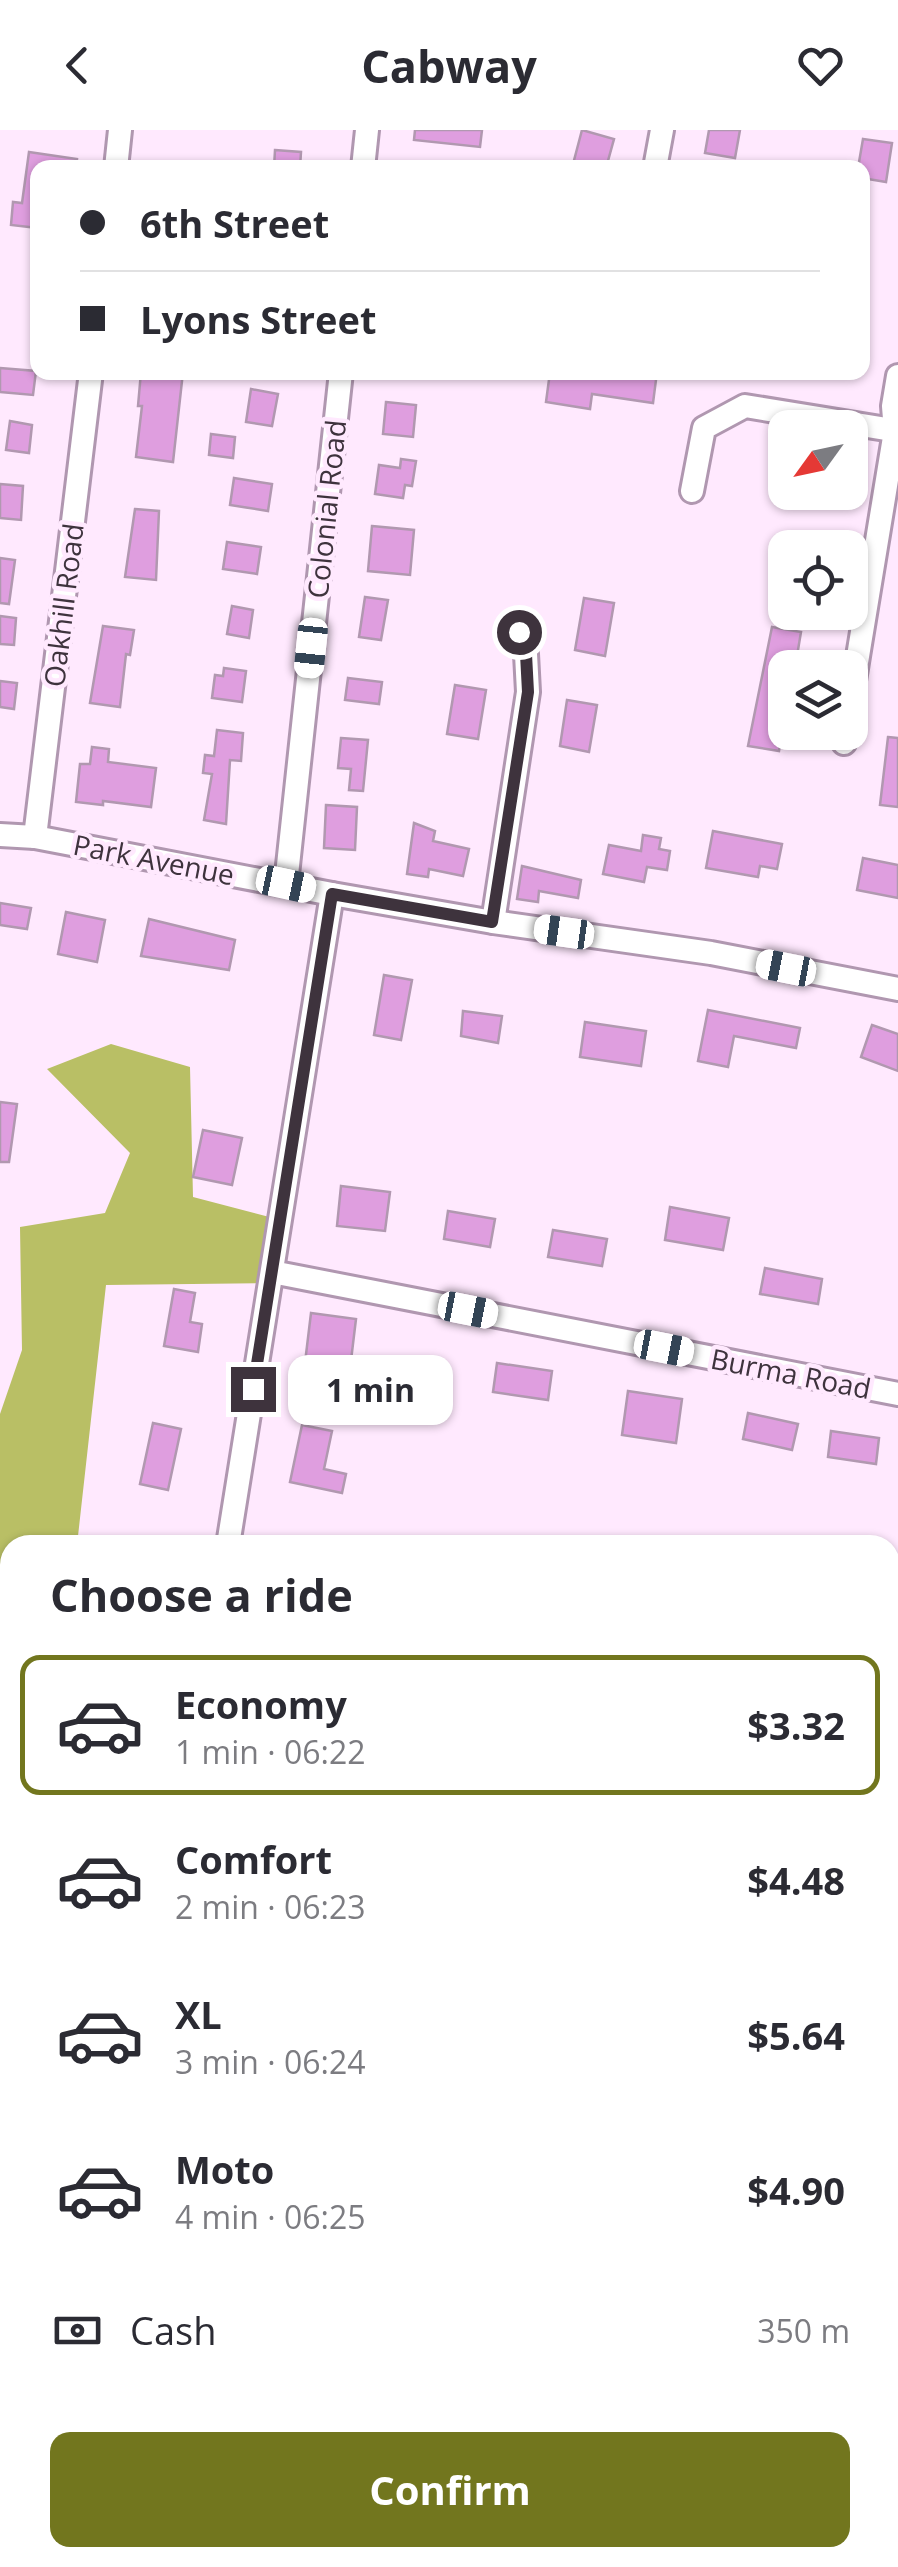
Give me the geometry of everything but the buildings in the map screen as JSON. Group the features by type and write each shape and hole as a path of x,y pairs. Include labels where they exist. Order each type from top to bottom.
{"street":[{"path":"117,160 120,130"},
{"path":"364,160 367,130"},
{"path":"656,160 662,130"},
{"path":"859,650 896,431 893,406 898,376"},
{"name":"Oakhill Road","path":"35,837 90,380"},
{"name":"Colonial Road","path":"286,884 340,380"},
{"path":"692,491 704,428 744,406 896,431"},
{"path":"492,922 528,692 526,654 519,632"},
{"name":"Park Avenue","path":"0,835 35,837 332,894 710,953 898,989"},
{"path":"230,1535 332,894"},
{"name":"Burma Road","path":"272,1272 898,1394"}],"green space":[{"path":"111,1044 190,1067 193,1197 277,1219 269,1283 106,1285 78,1535 0,1535 0,1414 22,1350 20,1227 105,1213 130,1153 47,1069"}],"route":[{"path":"253,1389 332,894 492,922 528,692 526,654 519,632"}]}
